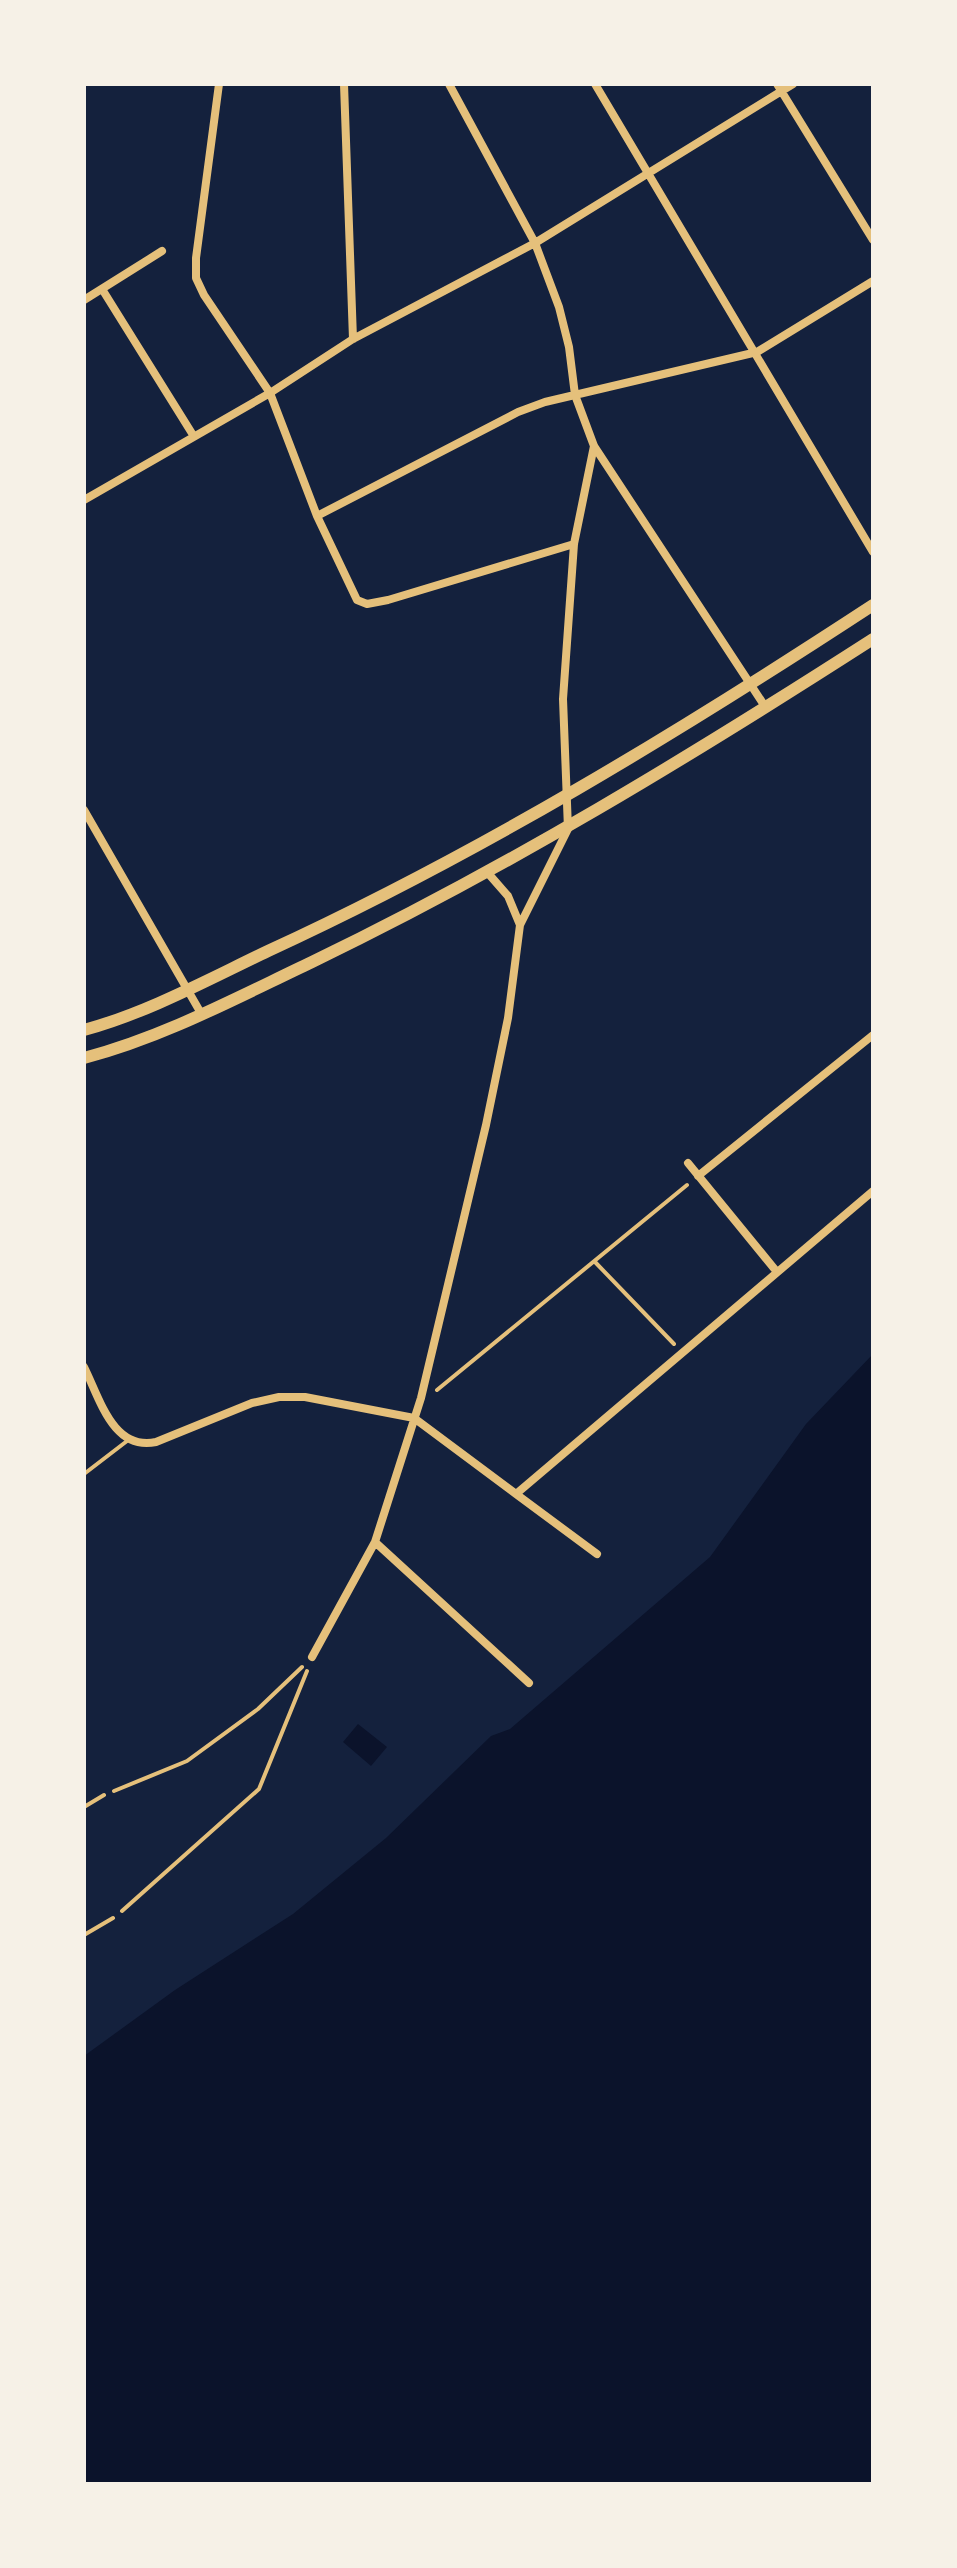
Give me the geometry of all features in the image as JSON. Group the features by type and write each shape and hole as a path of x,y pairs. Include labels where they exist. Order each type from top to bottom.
{"main road":[{"path":"84,1030 188,988 384,898 750,686 873,605"},
{"path":"84,1058 202,1015 391,924 568,829 873,639"}],"street":[{"path":"219,84 196,278 215,312 270,393 317,516 357,600 367,604 574,544"},
{"path":"344,84 353,339"},
{"path":"449,84 535,243 559,307 569,347 575,395 594,446 766,708"},
{"path":"595,84 757,352 873,552"},
{"path":"84,500 270,393 353,339 535,243 650,174 779,88 793,84"},
{"path":"779,88 873,240"},
{"path":"84,300 162,251"},
{"path":"317,516 518,412 575,395 757,352 873,281"},
{"path":"102,289 193,435"},
{"path":"312,1657 375,1542 421,1398 486,1125 508,1018 520,925 568,829 563,699 574,544 594,446"},
{"path":"84,810 202,1015"},
{"path":"487,872 508,896 520,925"},
{"path":"698,1176 873,1035"},
{"path":"688,1163 777,1272"},
{"path":"516,1494 873,1191"},
{"path":"84,1367 117,1430 127,1441 140,1445 156,1442 252,1403 279,1397 305,1397 414,1418 597,1554"},
{"path":"375,1542 529,1683"}],"lane":[{"path":"84,1474 127,1441"},
{"path":"84,1807 104,1795"},
{"path":"84,1935 113,1918"}],"path":[{"path":"421,1398 448,1384 698,1176"},
{"path":"595,1262 682,1353"},
{"path":"104,1795 187,1761 258,1709 312,1657"},
{"path":"113,1918 259,1789 312,1657"}],"water":[{"path":"873,1354 873,2484 84,2484 84,2056 175,1990 293,1914 386,1838 491,1736 510,1729 710,1557 806,1424"},
{"path":"358,1724 387,1747 371,1766 343,1742"}]}
